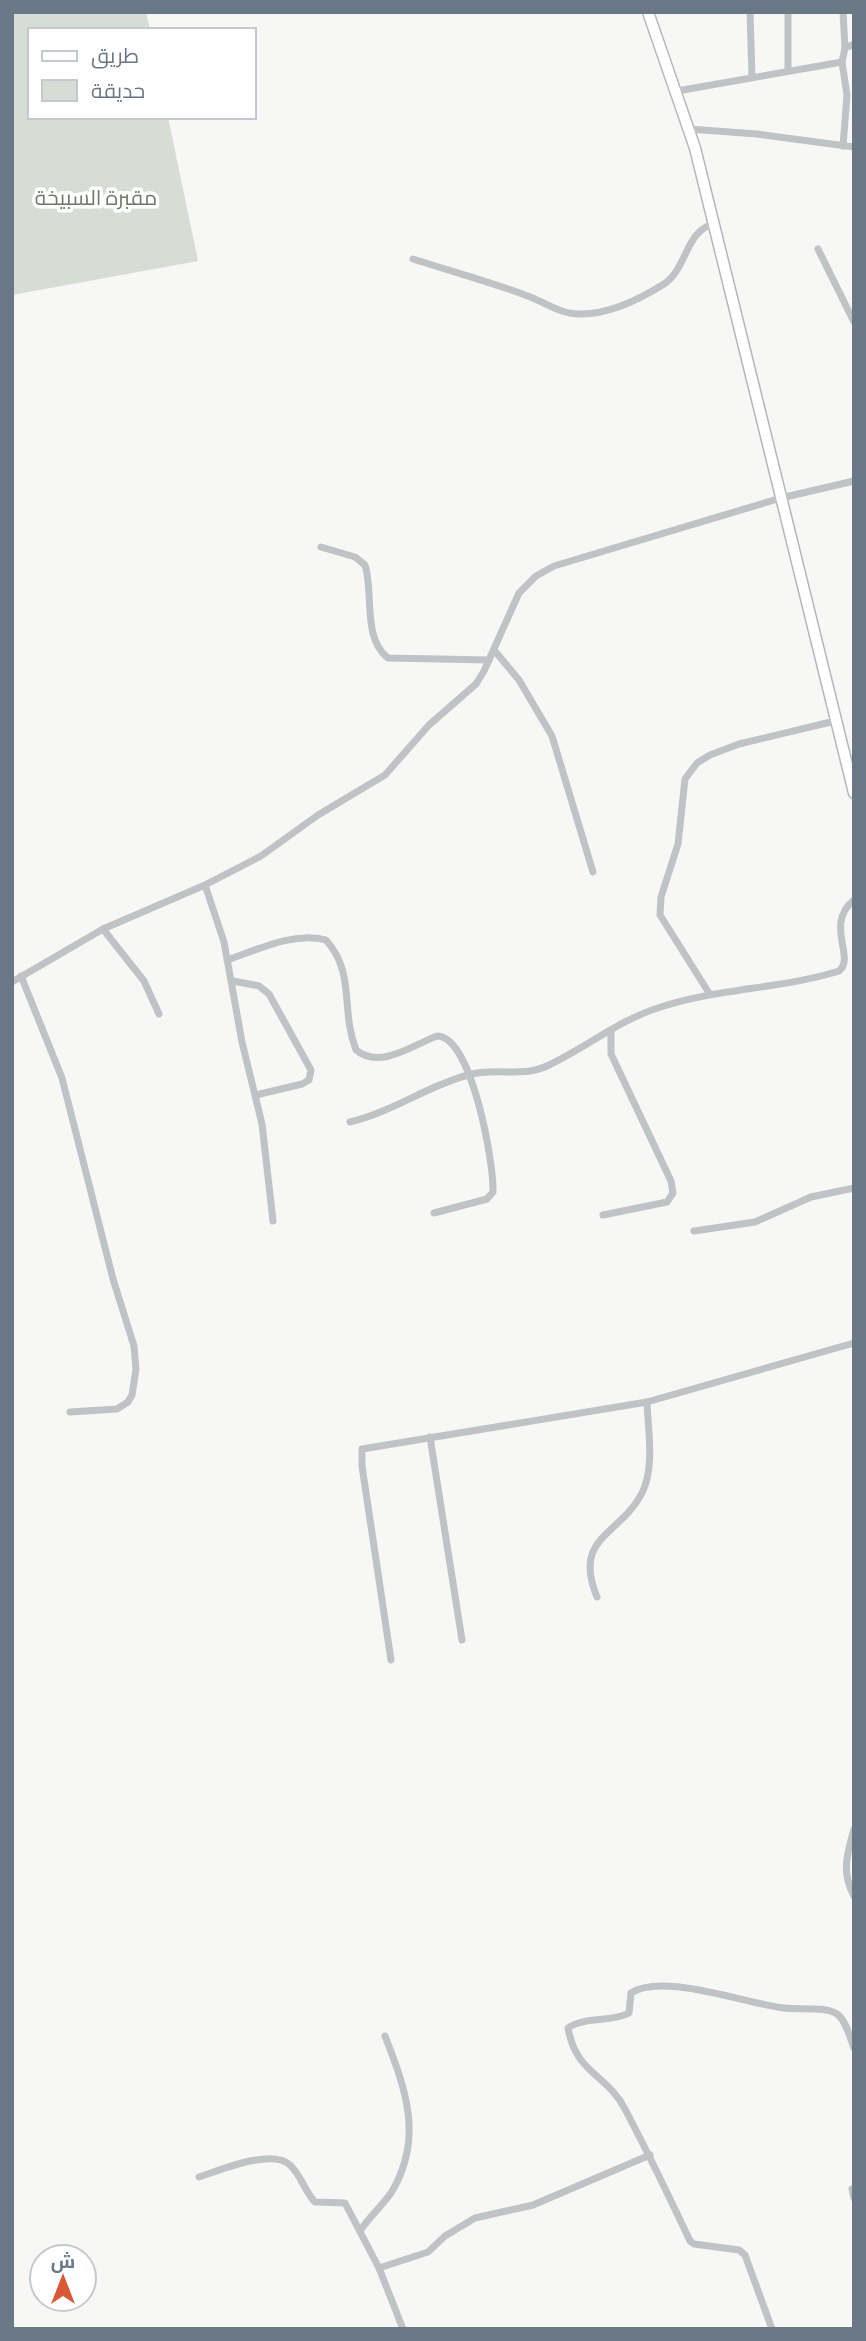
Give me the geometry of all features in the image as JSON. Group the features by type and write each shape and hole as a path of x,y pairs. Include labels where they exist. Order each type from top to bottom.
{"street":[{"path":"649,12 689,129 854,793"},
{"path":"750,12 752,78"},
{"path":"788,12 788,71"},
{"path":"843,12 845,48 842,62 847,95 843,146"},
{"path":"845,48 854,44"},
{"path":"677,91 842,62"},
{"path":"689,129 757,134 854,147"},
{"path":"413,259 502,286 569,313 583,314 625,304 665,283 680,267 696,234 713,224"},
{"path":"818,249 854,322"},
{"path":"12,982 103,929 205,885 277,847 318,815 385,775 429,725 476,684 494,650 511,606 536,576 554,566 780,499 854,481"},
{"path":"321,547 355,556 365,565 375,636 381,651 388,658 489,660"},
{"path":"494,650 519,680 552,736 593,873"},
{"path":"709,993 660,915 661,897 678,844 685,779 696,763 710,755 739,744 835,721"},
{"path":"205,885 233,981 242,1042 256,1095 273,1221"},
{"path":"349,1122 374,1116 469,1074 536,1070 642,1013 709,993 839,971 844,962 840,922 842,912 854,900"},
{"path":"103,929 144,981 159,1014"},
{"path":"227,960 288,941 311,938 326,940 339,954 345,969 345,1008 356,1050 365,1056 387,1056 443,1036 451,1042 469,1074 485,1124 493,1192 487,1199 434,1213"},
{"path":"21,976 62,1078 134,1346 136,1369 132,1395 128,1402 117,1409 70,1412"},
{"path":"233,981 259,986 269,993 311,1069 309,1080 302,1084 256,1095"},
{"path":"603,1215 667,1202 673,1193 667,1173 611,1054 611,1030"},
{"path":"694,1231 755,1222 811,1198 854,1188"},
{"path":"391,1660 360,1454 362,1449 647,1402 854,1343"},
{"path":"597,1597 592,1583 591,1554 594,1545 626,1514 643,1492 649,1461 647,1402"},
{"path":"430,1437 462,1640"},
{"path":"854,1829 845,1864 845,1877 854,1896"},
{"path":"772,2329 745,2255 739,2250 694,2244 690,2241 625,2107 603,2080 586,2071 568,2028 574,2023 615,2019 629,2013 631,1993 635,1990 674,1987 781,2008 830,2011 844,2022 854,2048"},
{"path":"360,2231 372,2212 390,2195 411,2143 409,2113 399,2071 385,2036"},
{"path":"379,2268 428,2252 445,2236 475,2218 533,2206 650,2155"},
{"path":"199,2177 252,2161 272,2158 292,2166 315,2202 345,2203 379,2268 403,2329"}],"green space":[{"name":"مقبرة السبيخة","path":"12,12 146,12 150,28 28,28 28,119 168,119 198,261 12,295"}]}
